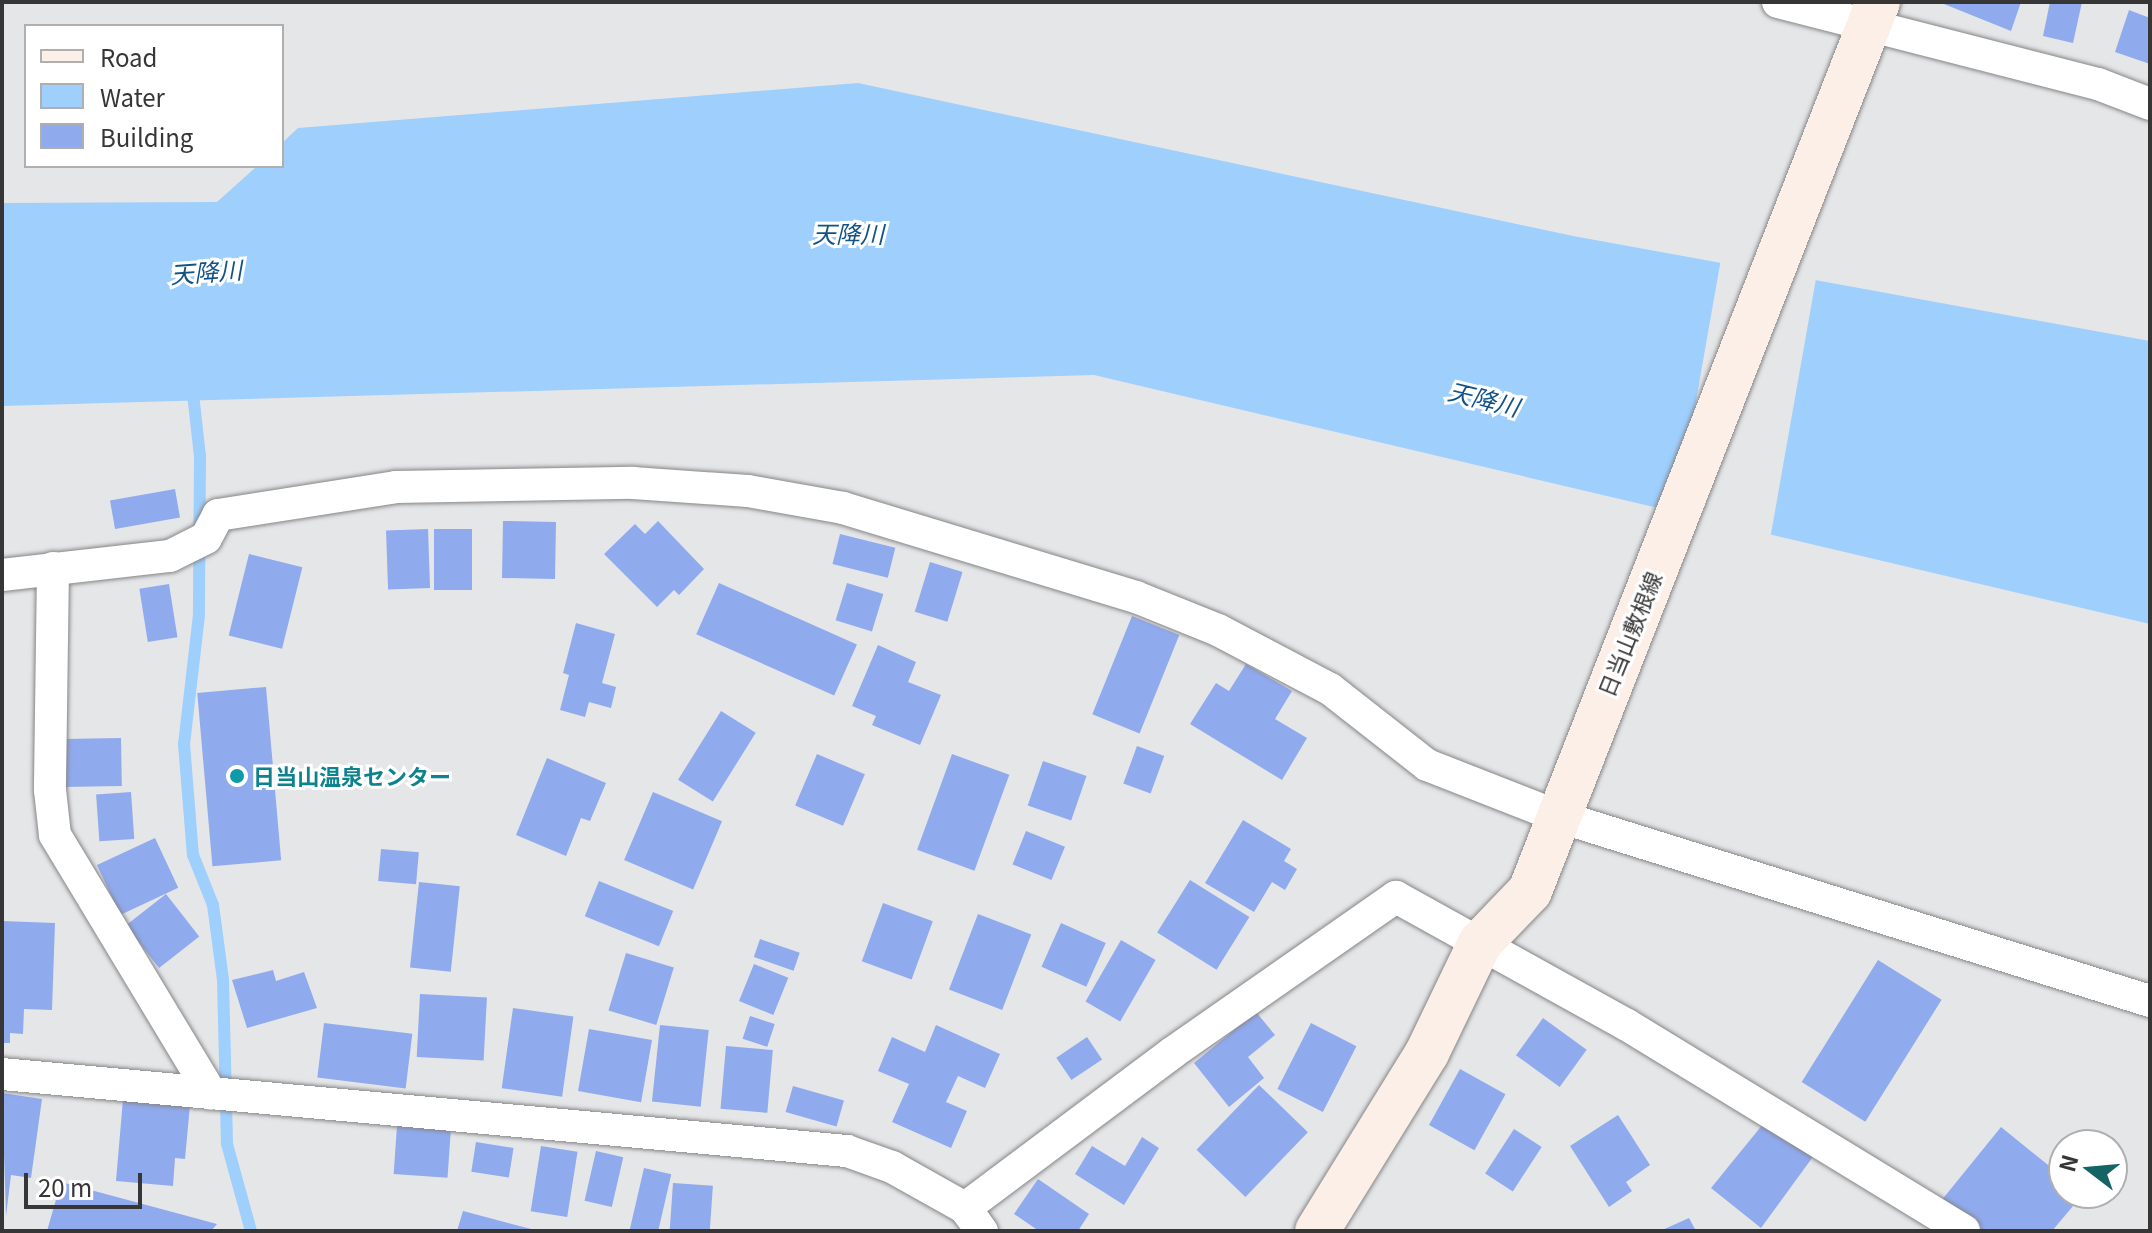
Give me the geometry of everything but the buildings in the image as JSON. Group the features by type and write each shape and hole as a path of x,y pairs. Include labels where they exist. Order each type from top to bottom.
{"main road":[{"name":"日当山敷根線","path":"1317,1231 1427,1053 1480,943 1530,891 1868,28"}],"street":[{"path":"1778,2 1868,28 2098,84 2150,104"},
{"path":"2,575 170,556 206,538 218,515 396,487 508,482 748,491 843,508 1136,597 1218,630 1330,689 1427,765 1557,816 2150,1001"},
{"path":"53,568 50,790 55,835 227,1095"},
{"path":"2,1074 847,1151 892,1167 973,1220 1172,1053 1396,897 1627,1025 1964,1231"}],"water":[{"name":"天降川","path":"858,83 1573,236 2150,341 2150,624 1094,375 2,406 2,203 217,202 255,168 284,168 284,141 298,128"}],"pier":[{"path":"1721,259 1817,276 1771,535 1675,518"}],"waterway":[{"path":"192,385 200,456 199,615 184,744 193,855 213,905 223,980 227,1144 251,1231"}],"place":[{"name":"日当山温泉センター","path":"237,776"}]}
